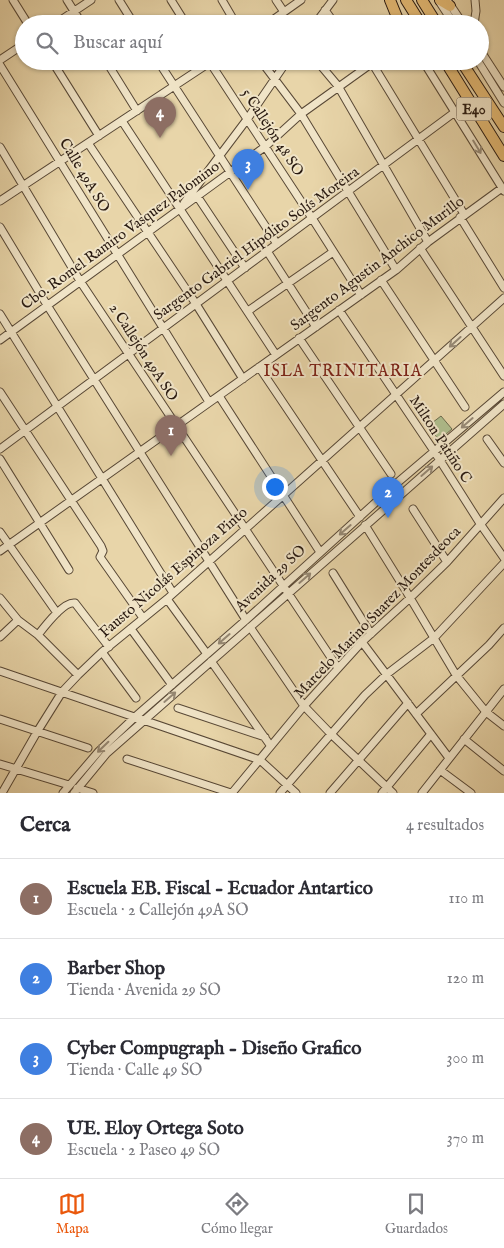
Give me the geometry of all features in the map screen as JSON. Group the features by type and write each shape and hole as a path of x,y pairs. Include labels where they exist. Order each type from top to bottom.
{"highway":[{"path":"390,0 396,15"},
{"path":"406,0 415,15"},
{"path":"422,0 431,15"},
{"path":"439,0 449,3"},
{"name":"E40","path":"450,70 504,156"},
{"name":"E40","path":"467,70 504,127"}],"street":[{"path":"13,0 22,15"},
{"path":"67,0 76,15"},
{"path":"69,15 91,0"},
{"path":"119,0 128,15"},
{"path":"171,0 180,15"},
{"path":"222,0 231,15"},
{"path":"276,0 284,12"},
{"path":"280,15 301,0"},
{"path":"321,15 333,0"},
{"path":"384,0 394,15"},
{"path":"439,0 448,15"},
{"path":"475,0 475,15"},
{"path":"449,3 457,15"},
{"path":"325,10 329,15"},
{"path":"0,60 15,50"},
{"name":"E40","path":"489,63 503,83"},
{"name":"Calle 49A SO","path":"0,65 209,402"},
{"path":"58,70 99,136"},
{"path":"112,70 137,111"},
{"path":"164,70 277,244"},
{"path":"0,201 199,70"},
{"name":"5 Callejón 48 SO","path":"216,70 361,295"},
{"path":"268,70 301,114 396,270"},
{"path":"179,209 248,118 280,70"},
{"path":"325,70 338,86 428,242"},
{"name":"Cbo. Romel Ramiro Vasquez Palomino","path":"0,340 266,146 301,114 360,70"},
{"path":"373,70 418,140 504,288"},
{"name":"E40","path":"430,70 503,190"},
{"path":"484,70 504,103"},
{"name":"Sargento Gabriel Hipólito Solís Moreira","path":"0,449 456,112"},
{"path":"122,121 276,355"},
{"path":"88,143 196,304 243,379"},
{"name":"2 Callejón 49A SO","path":"0,147 80,281 338,668"},
{"name":"Sargento Agustin Anchico Murillo","path":"0,551 396,270 420,248 462,216 503,190"},
{"path":"197,196 245,268"},
{"path":"0,227 47,305 246,620"},
{"path":"420,248 504,376"},
{"path":"267,251 316,326"},
{"path":"248,311 333,252"},
{"path":"381,280 465,407"},
{"name":"Fausto Nicolás Espinoza Pinto","path":"2,793 62,692 102,652 173,593 504,298"},
{"name":"Milton Patiño C","path":"339,310 504,558"},
{"path":"0,314 173,593"},
{"path":"299,338 391,474"},
{"path":"259,367 323,459 360,517"},
{"path":"0,392 103,549 100,557 144,618"},
{"name":"Avenida 29 SO","path":"64,793 99,751 135,717 246,620 397,483 504,392"},
{"path":"219,396 320,552"},
{"name":"Avenida 29 SO","path":"76,790 107,753 504,404"},
{"path":"487,439 504,464"},
{"path":"0,460 69,570"},
{"name":"Marcelo Marino Suarez Montesdeoca","path":"231,793 260,760 270,745 362,642 447,562 504,498"},
{"path":"413,508 447,562"},
{"path":"365,525 456,675 486,712 504,726"},
{"path":"0,532 57,613"},
{"path":"280,793 365,695 386,674 434,638 504,563"},
{"path":"333,573 371,634"},
{"path":"0,598 18,620 38,634 78,676"},
{"path":"167,598 207,654"},
{"path":"38,634 68,602 75,603 109,647"},
{"path":"0,638 18,620"},
{"path":"250,627 304,706 393,793"},
{"path":"131,628 172,685"},
{"path":"416,714 489,645 504,628"},
{"path":"362,642 450,758"},
{"path":"102,652 136,698"},
{"path":"212,661 270,745"},
{"path":"0,671 260,760 296,793"},
{"path":"422,793 504,689"},
{"path":"330,793 408,703"},
{"path":"178,708 265,737"},
{"path":"0,719 88,748"},
{"path":"382,793 431,734"},
{"path":"464,739 504,771"},
{"path":"127,758 231,793"},
{"path":"0,764 69,786"},
{"path":"440,770 471,793"},
{"path":"76,790 93,793"}],"green space":[{"path":"441,416 452,429 439,440 428,426"}],"place":[{"name":"UE. Eloy Ortega Soto","path":"160,138"},
{"name":"Cyber Compugraph - Diseño Grafico","path":"248,190"},
{"name":"Escuela EB. Fiscal - Ecuador Antartico","path":"171,456"},
{"name":"Barber Shop","path":"388,518"}],"district":[{"name":"ISLA TRINITARIA","path":"343,370"}]}
